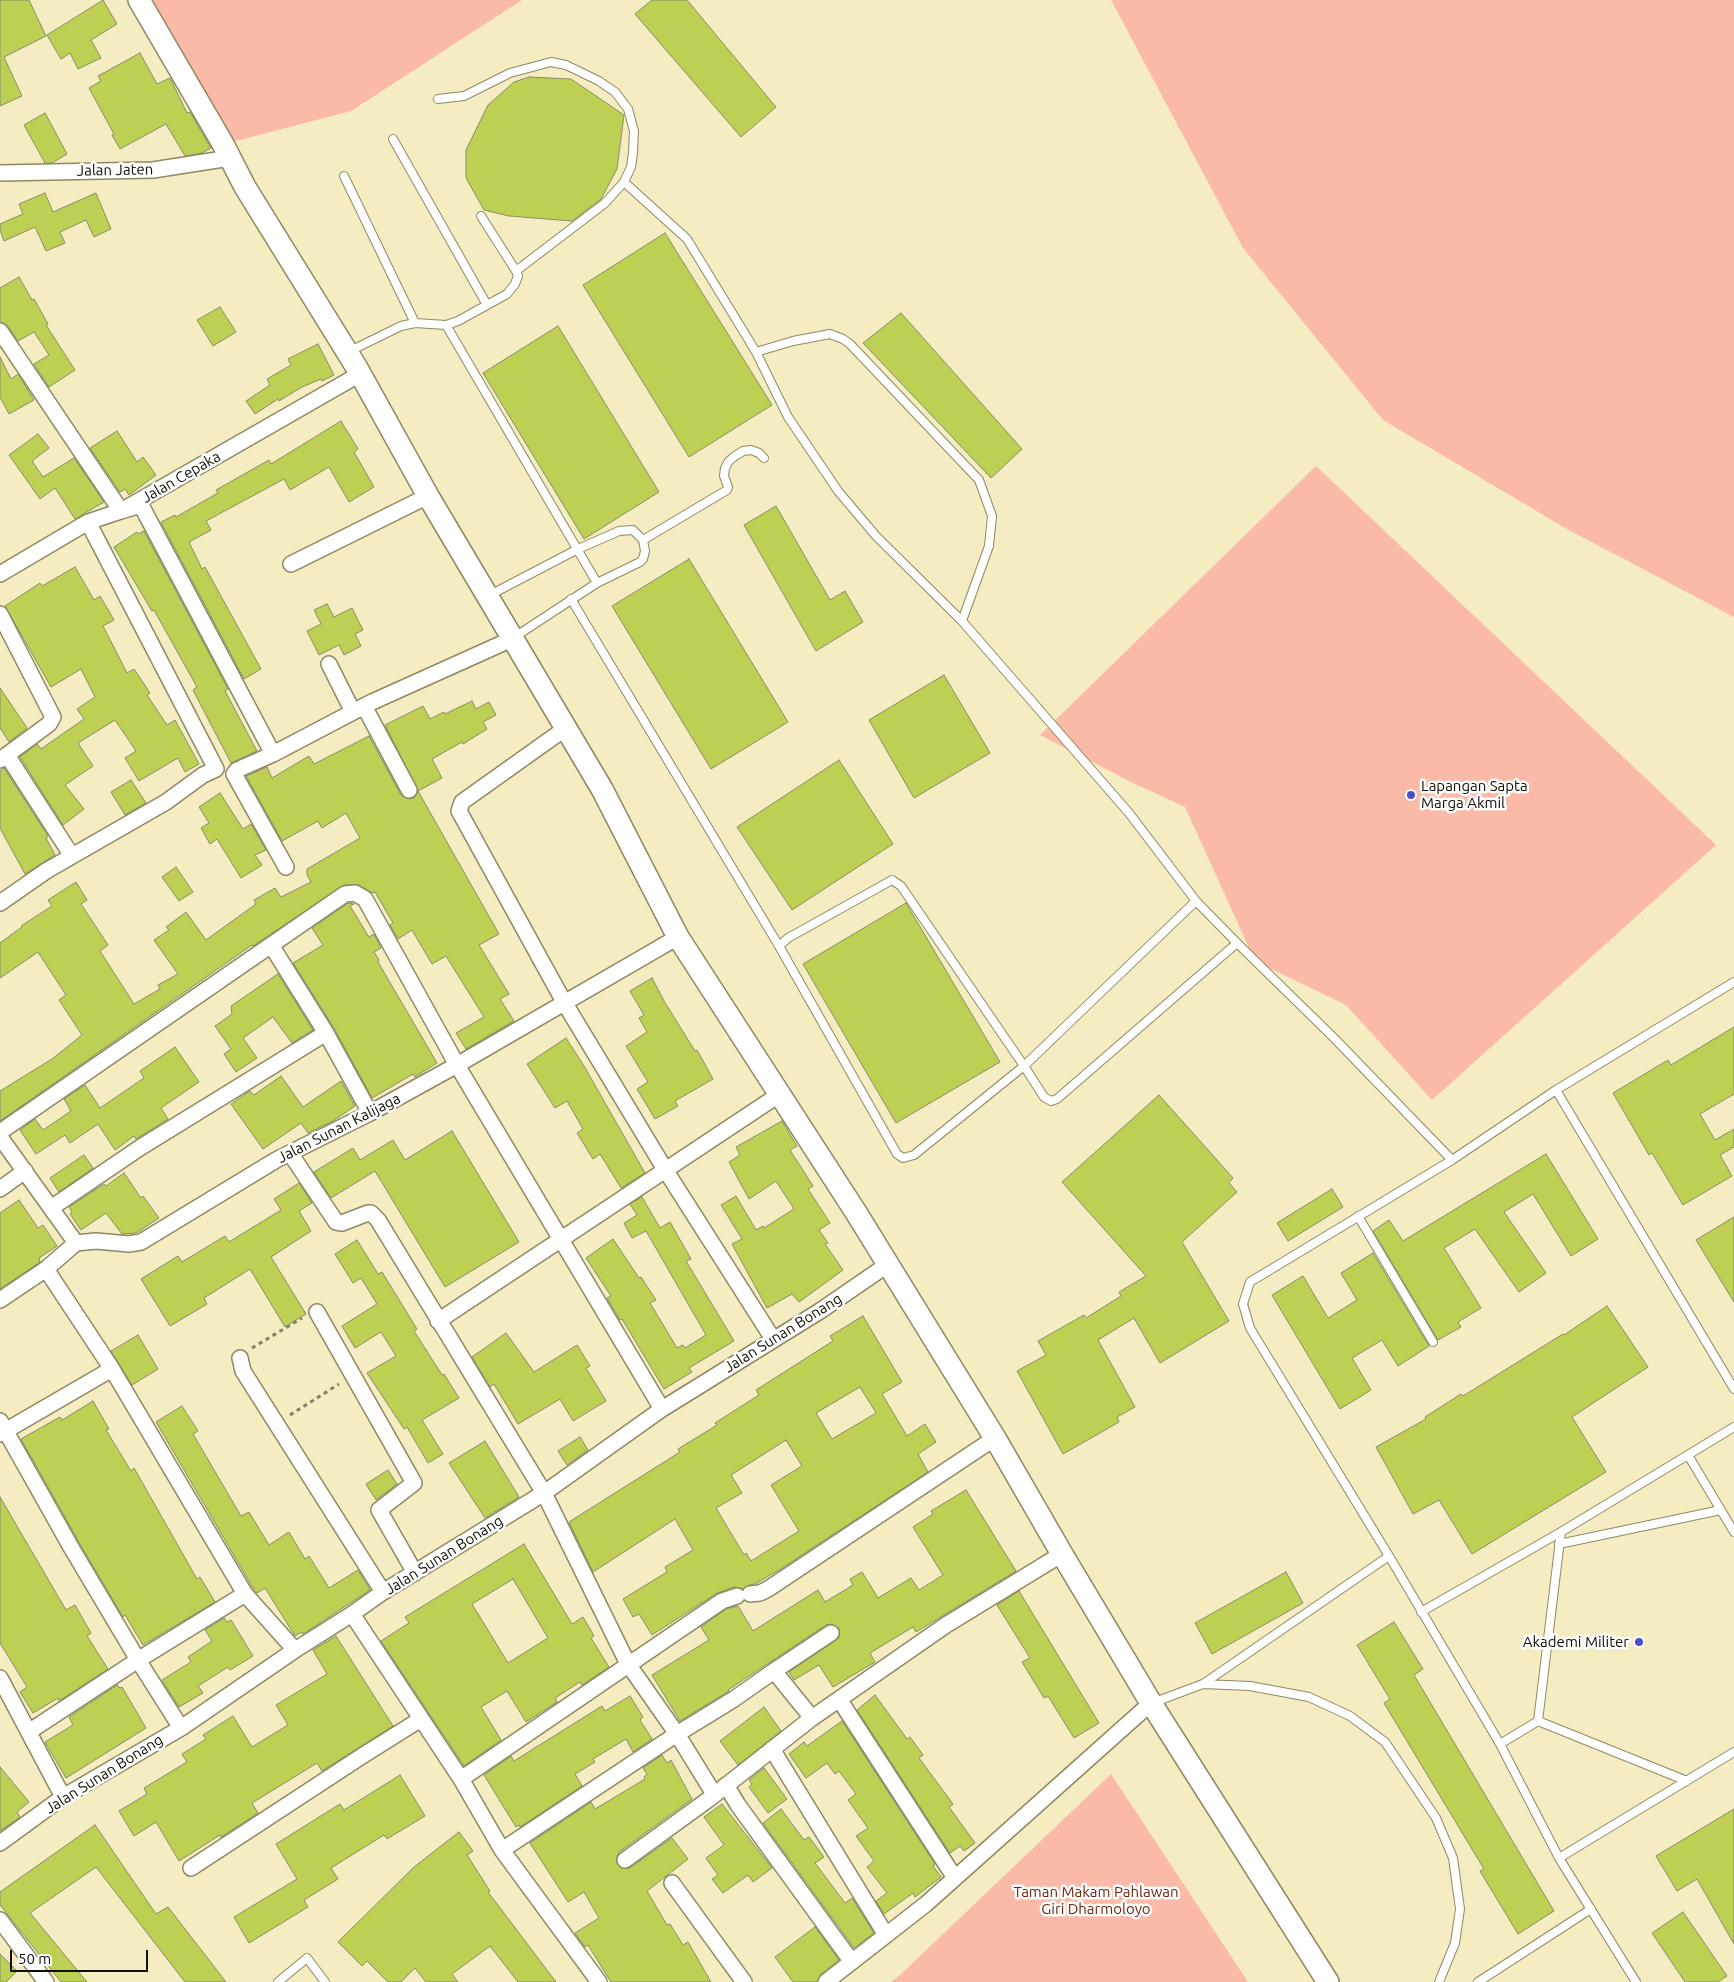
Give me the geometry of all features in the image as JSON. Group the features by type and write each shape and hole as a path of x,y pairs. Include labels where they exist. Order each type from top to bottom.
{"main road":[{"path":"139,0 230,158 244,188 360,374 428,496 602,789 678,937 852,1206 995,1438 1152,1703 1328,1982"}],"street":[{"name":"Jalan Jaten","path":"0,173 153,170 230,158"},
{"path":"0,331 121,511 141,505 274,754"},
{"name":"Jalan Cepaka","path":"0,574 88,522 121,511 360,374"},
{"path":"291,564 428,496"},
{"path":"0,903 46,871 166,802 203,775 216,769 88,522"},
{"path":"0,614 53,714 49,724 3,757 72,856"},
{"path":"286,867 234,774 238,770 274,754 358,709 512,638"},
{"path":"329,664 409,790"},
{"path":"566,728 462,802 459,811 564,1002 666,1171 773,1339"},
{"path":"0,1132 346,894 355,893 360,895 365,899 456,1065 662,1409"},
{"name":"Jalan Sunan Kalijaga","path":"76,1243 96,1241 129,1244 141,1242 242,1180 290,1153 370,1113 678,937"},
{"path":"271,945 326,1033 370,1113"},
{"path":"51,1208 141,1146 326,1033"},
{"path":"438,1321 780,1094"},
{"path":"0,1136 76,1243 46,1269 0,1300"},
{"path":"290,1153 336,1222 342,1223 368,1213 375,1216 544,1493 628,1664 677,1734 714,1794"},
{"path":"0,1189 25,1171"},
{"name":"Jalan Sunan Bonang","path":"0,1843 63,1797 181,1728 383,1592 544,1493 662,1409 820,1311 887,1265"},
{"path":"46,1269 112,1369 246,1594 295,1650"},
{"path":"317,1312 414,1483 379,1510 415,1573"},
{"path":"240,1358 244,1371 383,1592"},
{"path":"112,1369 2,1429 138,1660 181,1728"},
{"path":"461,1779 722,1601 768,1589 995,1438"},
{"path":"625,1860 839,1699 946,1625 1062,1554"},
{"path":"30,1732 138,1660 246,1594"},
{"path":"352,1614 461,1779 502,1850 599,1982"},
{"path":"502,1850 831,1633"},
{"path":"774,1671 812,1718"},
{"path":"0,1678 63,1797"},
{"path":"839,1699 955,1878"},
{"path":"826,1982 955,1878 1152,1703"},
{"path":"191,1868 421,1719"},
{"path":"772,1749 886,1935"},
{"path":"726,1785 738,1805 852,1962"},
{"path":"672,1883 744,1982"},
{"path":"0,1920 46,1982"}],"lane":[{"path":"438,99 464,96 510,73 541,64 559,63 575,68 599,81 615,92 628,109 634,131 633,153 631,168 624,182 605,203 516,271"},
{"path":"393,139 486,305"},
{"path":"344,176 415,323"},
{"path":"624,182 687,239 756,352 788,417 838,491 876,536 962,621 1129,814 1196,901 1334,1038 1452,1160"},
{"path":"347,353 401,326 415,323 446,325 458,321 506,294 515,284 518,276 481,216"},
{"path":"446,325 597,583"},
{"path":"756,352 793,341 830,334 843,339 850,344 979,480 992,516 990,546 962,621"},
{"path":"643,540 727,490 724,472 729,461 735,456 755,450 764,458"},
{"path":"487,597 578,549 619,531 634,530 643,540 645,551 642,560 597,583 512,638"},
{"path":"571,599 779,946 897,1154 903,1158 914,1155 1024,1066 1196,901"},
{"path":"779,946 788,938 892,880 898,882 1044,1097 1050,1101 1057,1099 1237,943"},
{"path":"1636,1982 1559,1858 1500,1744 1389,1556 1250,1328 1242,1304 1250,1282 1452,1160 1556,1090 1734,982"},
{"path":"1556,1090 1734,1389"},
{"path":"1358,1216 1433,1342"},
{"path":"1421,1612 1561,1532 1734,1427"},
{"path":"1688,1455 1734,1532"},
{"path":"1559,1544 1721,1510"},
{"path":"1538,1721 1561,1532"},
{"path":"1152,1703 1203,1684 1389,1556"},
{"path":"1203,1684 1250,1686 1309,1696 1350,1716 1385,1742 1436,1818 1453,1858 1460,1909 1454,1943 1439,1982"},
{"path":"1500,1744 1538,1721"},
{"path":"1538,1721 1687,1781"},
{"path":"1559,1858 1734,1752"},
{"path":"1478,1982 1591,1909"},
{"path":"278,1982 307,1958 325,1982"}],"path":[{"path":"240,1358 242,1354 313,1311 317,1312"},
{"path":"276,1423 352,1376"}],"green space":[{"path":"144,0 522,0 351,111 224,144"},
{"path":"1111,0 1734,0 1734,617 1567,529 1383,420 1243,248"},
{"name":"Lapangan Sapta Marga Akmil","path":"1316,466 1716,845 1432,1100 1346,1005 1255,961 1185,807 1133,783 1040,735"},
{"name":"Taman Makam Pahlawan Giri Dharmoloyo","path":"1111,1774 1248,1982 891,1982 899,1976"}],"building":[{"path":"0,0 29,0 46,36 4,57 22,96 0,106"},
{"path":"103,0 117,24 91,40 101,58 78,69 70,53 61,59 47,35"},
{"path":"652,0 687,0 776,107 741,137 635,14"},
{"path":"140,53 157,84 170,78 187,113 190,112 211,148 202,153 185,156 166,124 120,149 89,88 101,81 98,76"},
{"path":"529,77 571,79 624,115 617,169 601,199 572,221 509,216 484,210 466,178 466,150 488,105 514,82"},
{"path":"45,113 67,154 52,163 45,163 24,125"},
{"path":"45,193 53,212 96,193 111,229 94,237 86,220 60,232 65,243 46,251 35,227 4,241 0,224 23,214 19,204"},
{"path":"665,233 772,405 689,457 583,285"},
{"path":"19,277 32,300 34,299 48,324 46,325 75,370 49,387 34,364 49,355 34,332 18,341 7,325 0,322 0,288"},
{"path":"220,307 236,332 213,346 197,320"},
{"path":"901,313 1022,449 991,478 863,343"},
{"path":"558,326 659,492 584,539 483,373"},
{"path":"318,344 334,375 302,387 279,401 278,399 255,414 246,401 270,385 267,379 291,365 288,359"},
{"path":"0,357 11,379 18,374 34,400 9,414 0,397"},
{"path":"341,421 358,449 354,452 374,487 349,502 329,467 290,490 284,479 206,521 211,530 189,542 202,569 205,567 261,669 244,679 161,522 175,515 176,517 218,493 216,490 269,460 271,464"},
{"path":"117,431 137,462 143,457 156,475 129,495 125,489 120,492 90,448"},
{"path":"38,434 49,448 32,461 43,477 74,458 104,502 75,519 55,488 40,499 9,455"},
{"path":"776,506 830,600 845,591 863,622 816,651 744,525"},
{"path":"144,531 228,689 225,691 257,751 231,763 193,690 197,687 154,610 152,611 114,547 137,532 138,534"},
{"path":"689,559 788,722 711,769 612,606"},
{"path":"75,567 94,600 100,596 114,620 103,626 127,673 134,669 150,693 147,695 167,725 175,720 199,764 185,772 178,758 139,781 125,758 136,751 115,720 78,743 93,766 65,785 84,809 63,825 20,757 37,744 41,749 84,719 77,709 95,697 81,669 51,687 5,606 40,583 42,586"},
{"path":"327,604 334,617 352,608 363,630 355,634 361,646 344,655 339,645 319,655 307,631 321,624 314,610"},
{"path":"944,675 990,753 914,798 869,720"},
{"path":"0,688 27,728 9,742 0,728"},
{"path":"472,701 476,709 489,702 496,715 483,722 487,729 463,744 462,742 432,759 442,778 418,791 385,725 423,706 430,719"},
{"path":"369,736 401,795 409,799 414,798 418,791 499,934 479,945 509,994 500,999 514,1021 466,1049 456,1033 484,1017 446,956 432,964 412,930 398,939 390,925 393,923 375,892 372,893 359,885 344,885 252,945 0,1121 0,1091 52,1059 82,1035 59,1000 66,995 38,952 0,978 0,943 21,926 52,906 48,900 76,882 87,900 81,904 108,945 100,951 134,1004 160,989 158,985 178,974 154,940 169,930 166,927 186,912 206,940 256,904 254,900 275,888 281,897 311,882 307,875 307,869 360,838 346,813 322,828 318,821 282,841 246,776 267,767 272,778 309,756 314,764"},
{"path":"839,760 893,844 792,910 737,827"},
{"path":"4,768 48,836 46,838 55,855 25,874 0,828 0,771"},
{"path":"131,780 146,803 125,815 111,792"},
{"path":"220,793 243,829 251,824 266,850 255,855 262,865 241,878 217,839 210,844 201,828 209,823 199,807"},
{"path":"176,867 193,892 179,901 162,877"},
{"path":"348,903 354,904 350,906 369,937 374,934 381,948 374,952 379,960 378,962 437,1063 415,1077 413,1074 372,1098 334,1028 293,963 323,945 312,928"},
{"path":"906,903 1000,1062 896,1123 803,964"},
{"path":"278,974 313,1030 292,1043 273,1017 243,1038 257,1058 236,1072 224,1054 231,1049 215,1026 232,1014 231,1006"},
{"path":"652,978 664,1001 695,1051 697,1050 713,1079 675,1101 678,1106 655,1119 637,1089 648,1082 626,1046 647,1032 639,1018 644,1015 630,991"},
{"path":"1734,1027 1734,1094 1700,1114 1715,1140 1734,1129 1734,1147 1720,1155 1732,1176 1683,1205 1652,1153 1649,1155 1613,1093 1668,1060 1671,1065"},
{"path":"566,1038 645,1173 621,1188 600,1154 593,1159 577,1133 583,1129 567,1101 555,1108 527,1064"},
{"path":"175,1047 199,1082 161,1108 168,1119 136,1139 134,1136 115,1150 98,1124 70,1143 65,1135 36,1154 20,1130 35,1119 43,1130 71,1111 64,1099 85,1085 100,1108 144,1078 140,1071"},
{"path":"281,1076 303,1107 341,1081 355,1106 333,1121 308,1133 301,1123 263,1149 231,1104 250,1091 254,1095"},
{"path":"1159,1095 1233,1178 1229,1183 1237,1192 1182,1242 1229,1321 1160,1363 1134,1318 1098,1340 1135,1407 1117,1417 1119,1422 1063,1454 1017,1371 1046,1355 1038,1341 1084,1315 1086,1318 1121,1296 1119,1292 1146,1276 1062,1182"},
{"path":"782,1121 797,1146 790,1150 813,1186 808,1189 830,1223 819,1230 828,1243 825,1244 843,1270 799,1302 792,1294 767,1308 732,1244 742,1239 721,1205 736,1196 756,1230 763,1226 764,1228 794,1209 776,1181 749,1199 729,1162 740,1155 736,1147"},
{"path":"452,1131 519,1242 445,1287 375,1171 331,1198 314,1172 353,1148 360,1160 393,1140 405,1160"},
{"path":"1546,1154 1598,1239 1571,1256 1533,1194 1504,1212 1546,1273 1519,1292 1475,1229 1444,1248 1481,1308 1458,1322 1461,1327 1438,1340 1373,1231 1389,1220 1403,1241"},
{"path":"84,1155 93,1168 59,1192 50,1178"},
{"path":"124,1173 141,1198 143,1196 159,1218 136,1233 122,1234 106,1213 81,1230 70,1214 72,1212 69,1207 104,1184 106,1186"},
{"path":"299,1183 312,1203 299,1211 311,1231 271,1257 306,1314 285,1327 250,1269 204,1298 207,1304 170,1326 141,1279 178,1256 182,1262 225,1236 229,1242 281,1210 274,1199"},
{"path":"1332,1189 1343,1207 1288,1241 1277,1223"},
{"path":"642,1197 660,1228 670,1222 691,1259 686,1261 734,1341 689,1368 692,1372 664,1389 622,1319 620,1320 607,1298 611,1296 586,1258 613,1239 656,1300 650,1303 677,1348 683,1345 685,1348 706,1335 646,1231 632,1238 624,1223 637,1215 630,1204"},
{"path":"19,1200 38,1228 43,1225 57,1246 39,1258 40,1262 0,1289 0,1213"},
{"path":"1734,1217 1734,1302 1696,1240"},
{"path":"357,1240 378,1274 382,1272 417,1329 414,1331 459,1398 422,1420 443,1454 428,1463 407,1427 404,1429 367,1373 396,1356 381,1332 355,1348 342,1326 377,1304 361,1278 353,1283 335,1254"},
{"path":"1373,1253 1429,1346 1398,1366 1382,1340 1352,1358 1371,1390 1340,1409 1272,1295 1303,1276 1328,1318 1357,1300 1341,1273"},
{"path":"1607,1306 1648,1367 1572,1417 1606,1472 1472,1554 1439,1500 1413,1514 1376,1447 1426,1419 1425,1417 1461,1394 1463,1396 1564,1335"},
{"path":"863,1316 902,1382 882,1394 907,1436 925,1424 936,1442 918,1454 928,1472 779,1570 743,1589 734,1587 717,1593 652,1635 639,1614 633,1617 623,1599 667,1572 665,1567 693,1550 675,1519 593,1572 569,1522 680,1452 678,1449 717,1425 715,1423 759,1395 756,1390 833,1341 830,1336","holes":["860,1387 876,1413 832,1439 816,1413","786,1440 802,1466 771,1485 799,1531 751,1561 746,1553 744,1555 716,1508 742,1493 731,1475"]},
{"path":"506,1333 534,1372 577,1345 590,1366 586,1368 606,1401 573,1421 560,1399 518,1424 494,1384 490,1387 472,1357"},
{"path":"138,1335 158,1369 132,1385 111,1351"},
{"path":"93,1401 109,1429 106,1430 131,1471 134,1468 197,1579 200,1577 215,1602 143,1645 125,1615 123,1617 21,1439 60,1417 62,1420"},
{"path":"182,1406 198,1431 193,1434 241,1516 249,1512 269,1545 289,1532 305,1559 309,1556 329,1588 358,1570 370,1590 303,1634 302,1632 295,1636 265,1588 257,1593 253,1588 156,1422"},
{"path":"580,1437 588,1450 567,1465 558,1451"},
{"path":"485,1441 519,1497 485,1518 449,1463"},
{"path":"388,1470 397,1484 376,1500 366,1484"},
{"path":"966,1490 1016,1571 916,1632 913,1627 870,1653 875,1662 833,1687 819,1665 794,1680 789,1672 839,1638 839,1628 831,1624 826,1625 729,1691 680,1721 652,1675 709,1640 701,1627 726,1609 738,1606 753,1631 818,1590 825,1602 853,1585 850,1579 862,1572 878,1598 911,1578 919,1590 943,1575 913,1527 933,1514 931,1511"},
{"path":"0,1497 66,1610 75,1605 91,1633 87,1636 108,1669 59,1701 58,1698 33,1713 20,1692 27,1687 0,1643"},
{"path":"524,1544 572,1624 583,1617 594,1636 591,1638 609,1667 582,1685 580,1682 555,1698 557,1702 526,1722 507,1691 481,1707 501,1740 464,1766 381,1641 409,1623 405,1617","holes":["513,1579 548,1638 508,1663 472,1604"]},
{"path":"1286,1572 1303,1603 1212,1654 1195,1623"},
{"path":"1019,1591 1099,1723 1074,1738 1048,1696 1044,1698 1022,1662 1030,1658 997,1605"},
{"path":"224,1618 227,1622 231,1620 253,1656 230,1670 228,1667 198,1686 203,1693 179,1707 162,1680 191,1662 188,1657 212,1641 205,1630"},
{"path":"1394,1622 1423,1669 1414,1675 1554,1911 1518,1934 1480,1871 1484,1869 1384,1703 1390,1699 1357,1645"},
{"path":"336,1636 393,1726 322,1771 317,1763 252,1803 258,1813 179,1861 156,1822 134,1836 119,1811 147,1794 144,1788 187,1762 182,1754 206,1739 203,1735 233,1716 252,1747 288,1725 276,1705 327,1674 313,1650"},
{"path":"117,1685 120,1688 122,1687 146,1728 66,1778 45,1742 73,1725 69,1717"},
{"path":"875,1695 907,1739 910,1737 923,1755 919,1758 953,1804 949,1807 975,1843 964,1851 960,1846 950,1853 857,1710"},
{"path":"630,1696 643,1717 640,1720 652,1739 633,1752 626,1739 593,1759 595,1762 575,1774 582,1786 520,1827 519,1825 516,1827 484,1775 511,1756 514,1761 602,1706 605,1711"},
{"path":"764,1707 781,1731 738,1765 720,1741"},
{"path":"842,1721 935,1864 933,1866 941,1877 915,1897 913,1893 884,1914 876,1901 887,1893 867,1867 874,1861 856,1836 868,1828 848,1800 856,1794 839,1771 835,1774 827,1763 806,1778 789,1754 804,1742 807,1746"},
{"path":"662,1755 667,1763 671,1760 692,1799 619,1852 616,1861 621,1868 630,1868 672,1838 688,1859 647,1891 667,1925 670,1924 683,1945 688,1942 711,1982 611,1982 588,1945 585,1947 575,1933 599,1918 584,1892 568,1902 530,1843 591,1802 595,1809 645,1779 644,1777 647,1774 643,1768"},
{"path":"0,1767 29,1802 17,1812 20,1817 0,1831"},
{"path":"764,1768 787,1799 768,1813 749,1787 752,1784 749,1780"},
{"path":"400,1775 425,1816 387,1839 384,1835 331,1868 338,1879 304,1900 308,1907 249,1943 234,1917 297,1879 276,1844 340,1804 344,1810"},
{"path":"722,1804 772,1868 753,1882 748,1875 723,1893 712,1879 718,1875 706,1858 724,1845 704,1817"},
{"path":"781,1809 804,1840 809,1837 824,1857 815,1863 845,1903 852,1898 874,1933 854,1948 763,1823"},
{"path":"1734,1809 1734,1944 1697,1879 1677,1891 1656,1856"},
{"path":"95,1825 156,1914 168,1907 226,1982 185,1982 96,1867 30,1913 87,1982 61,1982 0,1905 0,1892"},
{"path":"459,1832 473,1851 467,1855 490,1891 488,1892 556,1982 518,1982 490,1946 452,1974 458,1982 426,1982 415,1968 401,1982 388,1982 367,1961 362,1966 338,1942 414,1867"},
{"path":"1683,1912 1727,1976 1718,1982 1685,1982 1652,1933"},
{"path":"815,1927 839,1960 820,1975 817,1982 793,1982 775,1957"},
{"path":"0,1954 17,1971 6,1982 0,1982"}],"place":[{"name":"Lapangan Sapta Marga Akmil","path":"1411,795"},
{"name":"Akademi Militer","path":"1639,1642"}]}
